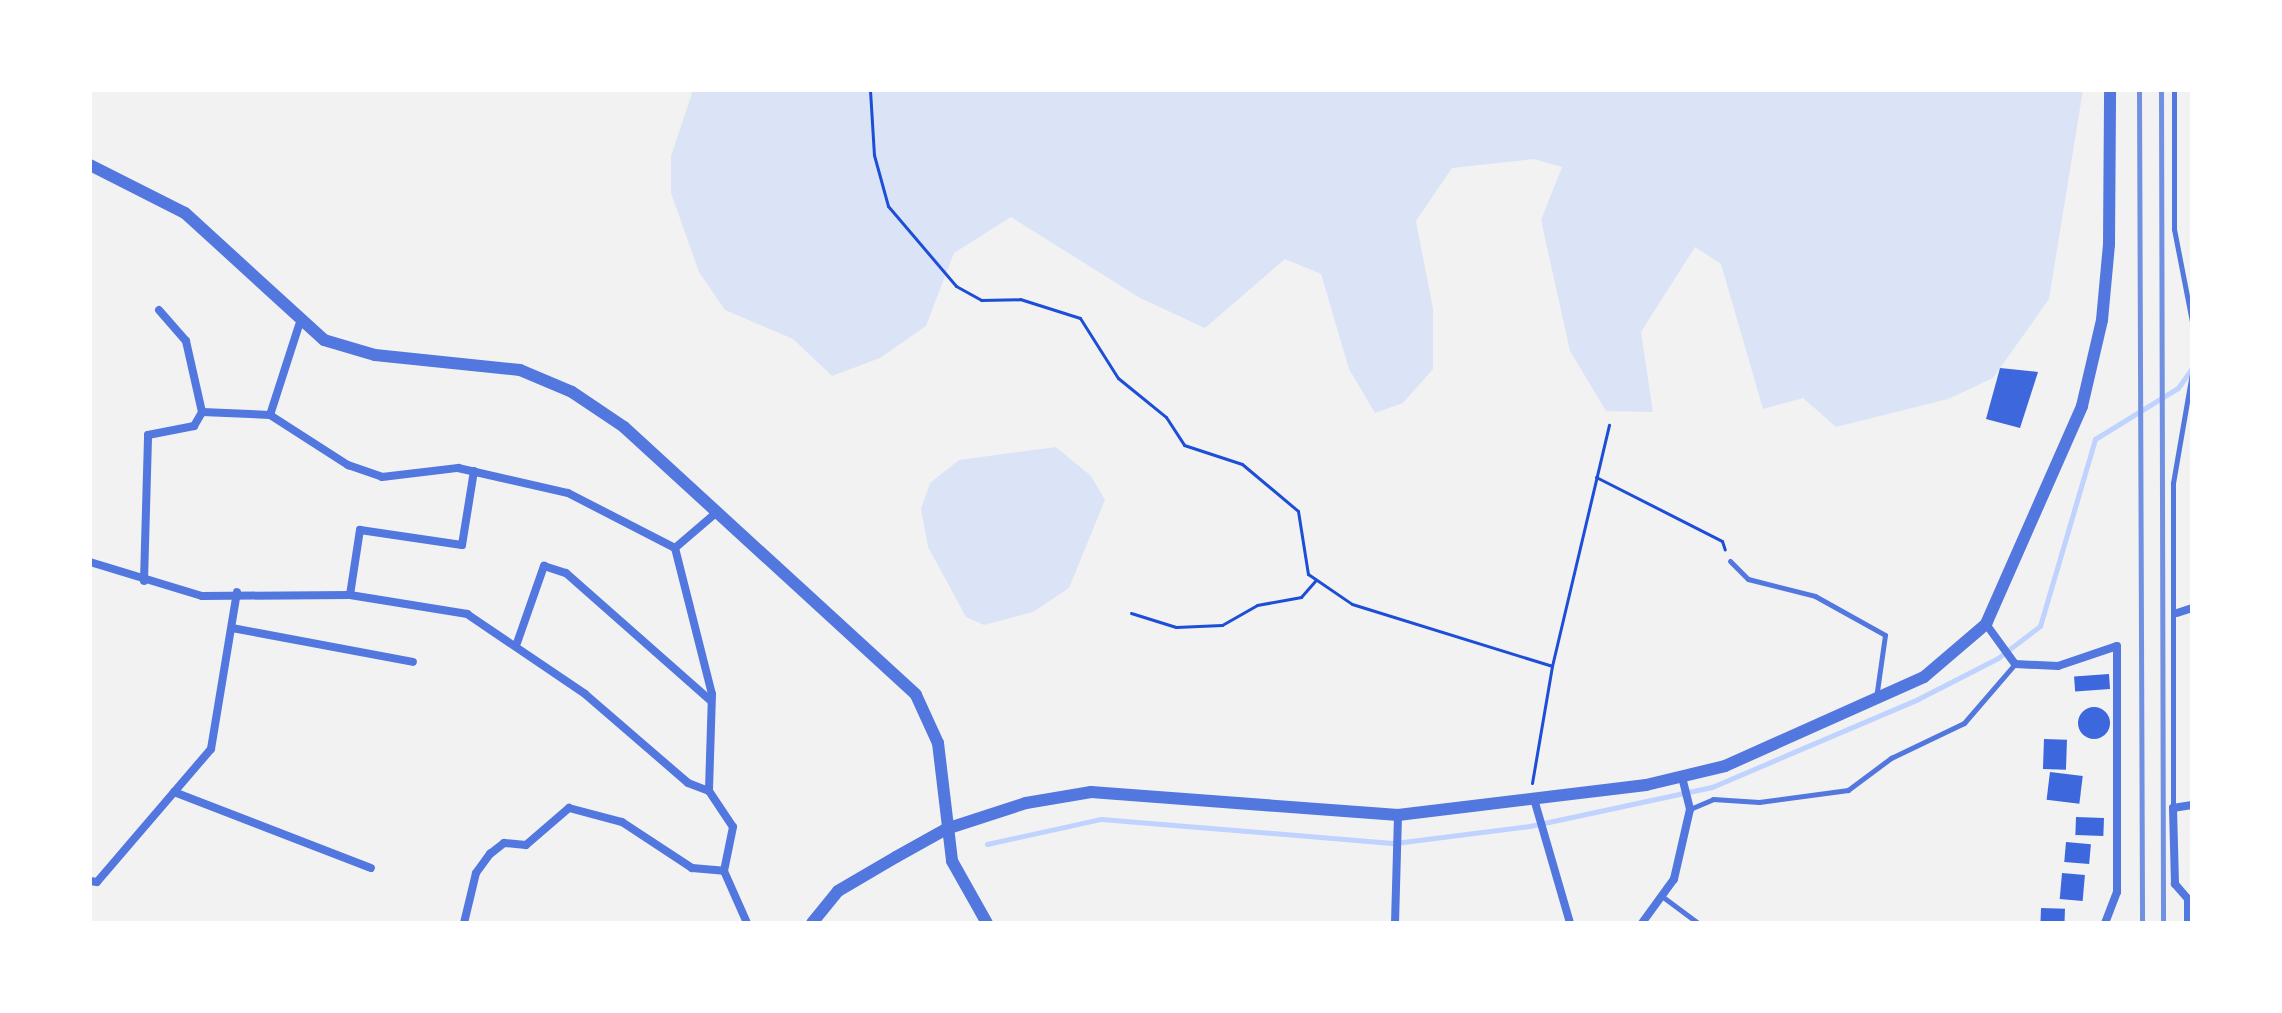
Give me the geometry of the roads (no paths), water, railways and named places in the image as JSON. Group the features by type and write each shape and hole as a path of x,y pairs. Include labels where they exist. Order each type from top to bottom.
{"street":[{"path":"812,923 838,891 946,829 1026,803 1091,792 1398,821 1536,803 1683,782 1924,677 1986,624 2082,406 2102,320 2110,90"},
{"path":"90,165 185,213 299,325 361,352 489,365 545,379 624,427 916,695 938,743 946,829 966,897 987,923"},
{"path":"144,581 148,435 194,426 202,412 186,341 159,310"},
{"path":"270,415 299,325"},
{"path":"202,412 270,415 348,465 382,477 474,471 593,501 675,548 688,616 704,644 711,701 709,791 733,827 724,871 747,923"},
{"path":"350,595 360,530 462,545 474,471"},
{"path":"675,548 717,512"},
{"path":"90,562 144,581 202,596 237,592 350,595 467,614 517,643 688,783 709,791"},
{"path":"517,643 544,566 566,573 711,701"},
{"path":"90,881 97,882 211,749 237,592"},
{"path":"2177,613 2192,608"},
{"path":"1986,624 2014,662 2058,666 2117,646 2117,892 2105,923"},
{"path":"232,628 413,662"},
{"path":"1642,923 1663,897 1689,805 1683,782"},
{"path":"174,792 371,868"},
{"path":"1536,803 1570,923"},
{"path":"2188,923 2188,899 2175,884 2173,808 2192,805"},
{"path":"464,923 476,873 490,854 504,843 526,845 569,808 622,822 692,868 724,871"},
{"path":"1395,923 1398,821"}],"lane":[{"path":"2174,90 2174,229 2192,322"},
{"path":"2173,808 2177,613 2173,483 2192,373"},
{"path":"1730,561 1748,579 1815,596 1885,635 1876,698"},
{"path":"1689,805 1713,799 1759,802 1848,790 1891,758 1964,723 2014,662"},
{"path":"1663,897 1698,923"}],"waterway":[{"path":"987,844 1101,819 1395,843 1530,826 1712,787 1918,699 1998,658 2040,626 2095,439 2178,388 2192,368"}],"railway":[{"path":"2139,90 2142,923"},
{"path":"2161,90 2163,923"}]}
